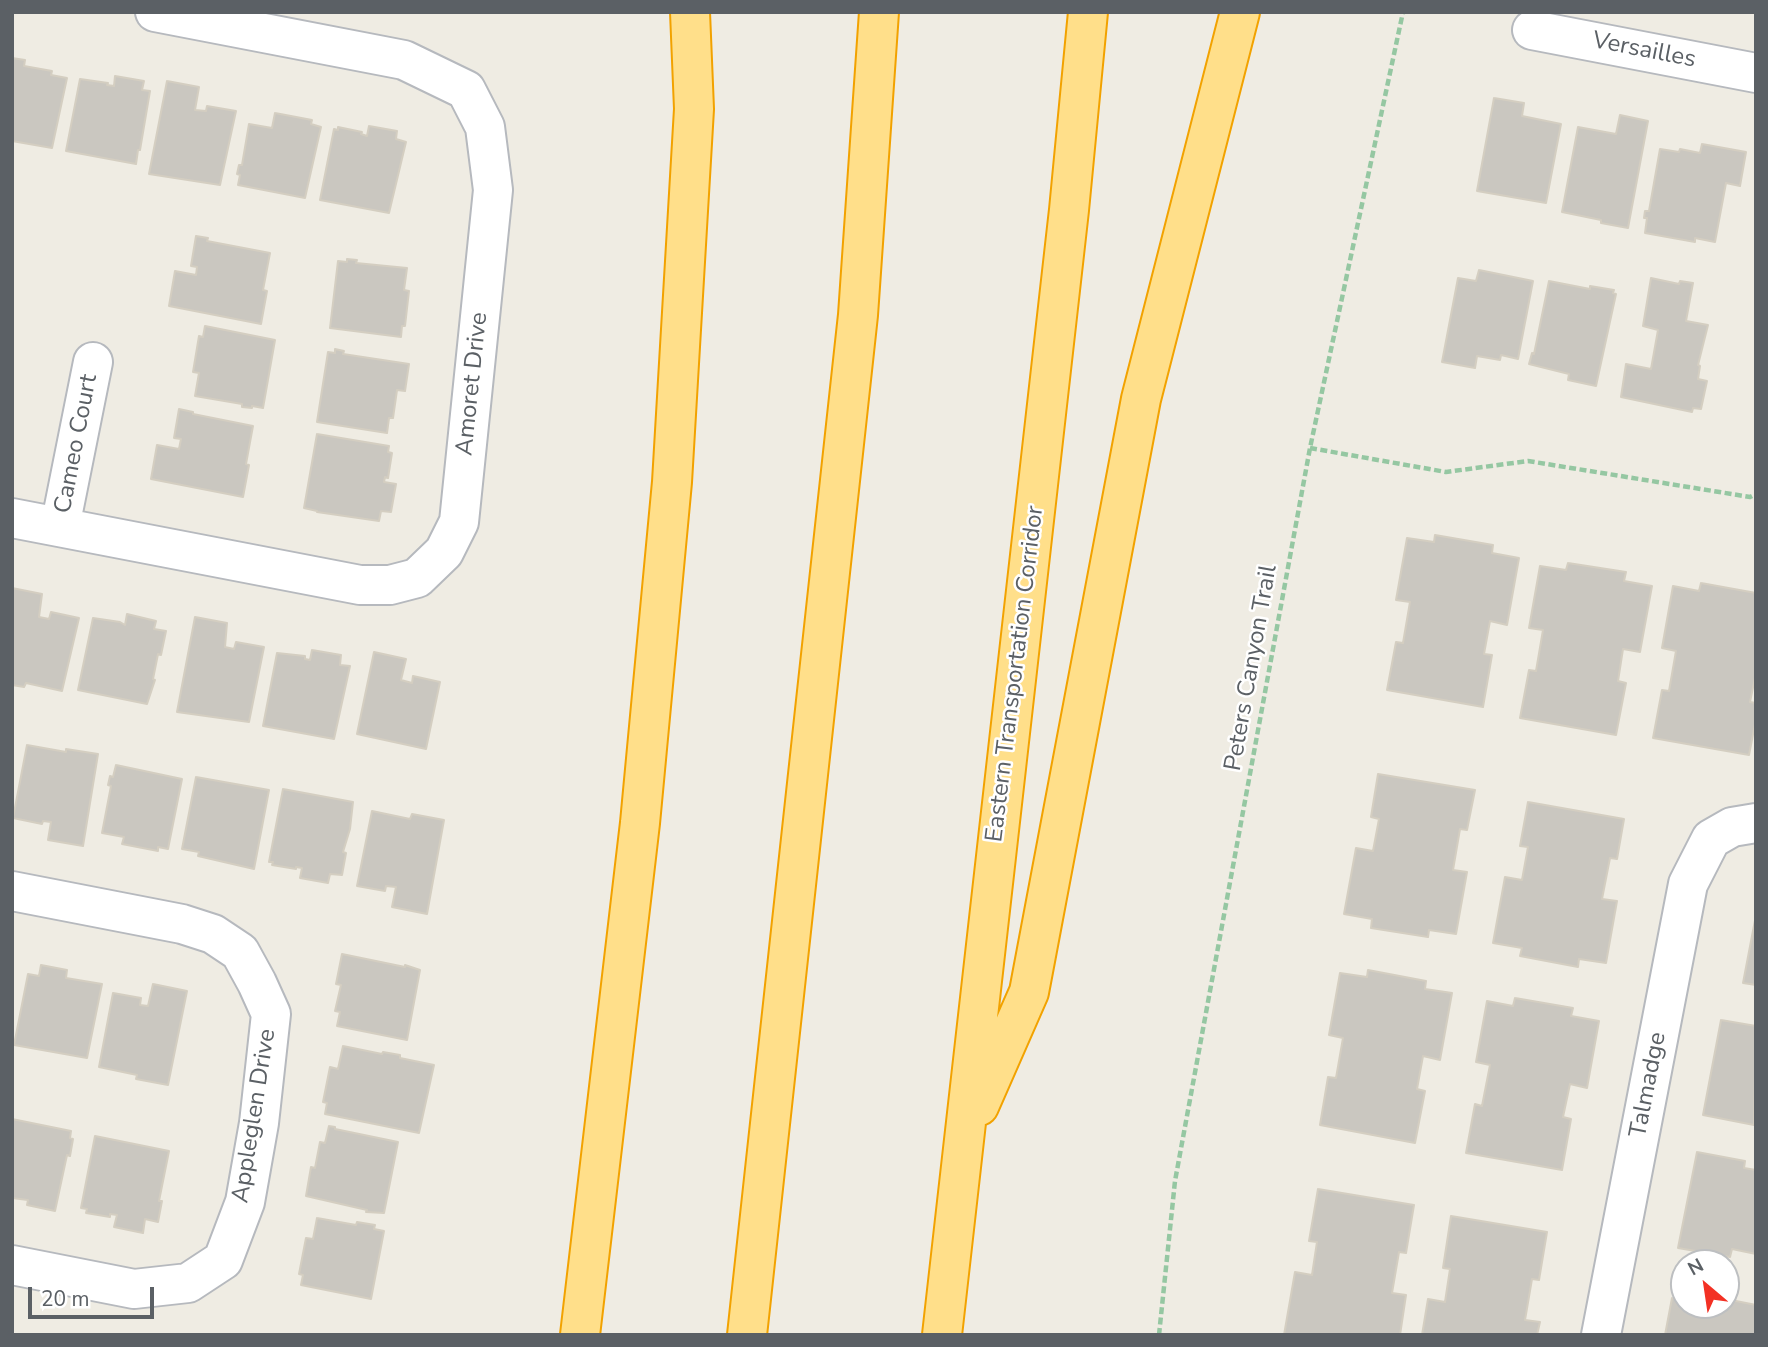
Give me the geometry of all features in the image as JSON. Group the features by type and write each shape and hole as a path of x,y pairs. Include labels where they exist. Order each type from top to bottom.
{"highway":[{"path":"580,1335 640,823 672,482 694,109 690,12"},
{"path":"747,1335 858,315 879,12"},
{"name":"Eastern Transportation Corridor","path":"942,1335 1069,210 1088,12"},
{"path":"962,1144 1029,992 1141,399 1240,12"}],"street":[{"name":"Amoret Drive","path":"12,518 360,585 390,585 417,578 444,552 459,522 493,190 485,127 466,90 404,60 155,12"},
{"name":"Versailles","path":"1532,30 1756,73"},
{"name":"Cameo Court","path":"60,527 93,362"},
{"name":"Talmadge","path":"1601,1335 1688,884 1711,839 1732,827 1756,823"},
{"name":"Appleglen Drive","path":"12,891 182,924 213,934 240,952 271,1014 259,1123 245,1202 223,1260 188,1283 134,1289 12,1265"}],"path":[{"name":"Peters Canyon Trail","path":"1159,1335 1175,1181 1310,448 1403,12"},
{"path":"1310,448 1446,472 1528,461 1750,497 1756,494"}],"building":[{"path":"12,58 25,60 24,66 52,71 51,75 67,78 52,148 12,141"},
{"path":"115,76 144,81 142,90 150,91 136,164 66,151 80,79 114,86"},
{"path":"167,81 199,87 195,110 206,111 207,106 236,111 220,185 149,174"},
{"path":"1494,98 1524,103 1522,116 1561,124 1546,203 1477,191"},
{"path":"275,113 312,120 311,124 321,127 305,198 238,185 240,175 237,174 239,165 242,165 249,124 272,128"},
{"path":"1620,115 1648,121 1628,228 1562,212 1578,127 1616,134"},
{"path":"369,126 397,131 396,139 406,142 389,213 320,200 334,129 338,130 338,127 362,132 361,134 367,136"},
{"path":"1702,144 1746,152 1740,186 1726,183 1715,242 1695,238 1695,242 1645,233 1645,211 1649,211 1660,149 1700,153"},
{"path":"196,236 208,238 207,241 270,253 263,290 267,291 261,324 169,306 175,271 196,275 197,267 191,266"},
{"path":"347,259 357,260 356,263 407,268 404,290 409,291 401,337 330,328 338,261 347,262"},
{"path":"1479,270 1533,281 1518,359 1501,355 1500,360 1477,356 1475,368 1442,362 1458,278 1476,281"},
{"path":"1651,278 1679,284 1680,281 1693,283 1686,321 1708,325 1698,365 1698,379 1707,381 1701,409 1693,408 1692,412 1621,397 1626,364 1651,369 1658,330 1643,326"},
{"path":"1549,281 1590,289 1590,286 1614,290 1613,293 1616,294 1596,386 1568,380 1569,374 1529,364 1532,353 1534,354"},
{"path":"205,326 275,340 263,408 242,407 242,404 195,396 199,373 193,372 199,336 203,337"},
{"path":"335,349 344,351 343,354 409,364 405,391 397,390 393,418 389,418 387,433 317,422 328,352 335,353"},
{"path":"179,409 253,426 243,497 151,479 157,445 179,449 181,439 174,438"},
{"path":"317,434 389,446 388,452 392,453 388,478 385,477 384,482 396,484 391,512 381,511 379,521 304,508"},
{"path":"1435,535 1493,545 1492,553 1519,558 1507,625 1490,621 1484,654 1492,655 1483,707 1387,690 1396,642 1403,643 1410,602 1396,600 1407,538 1434,542"},
{"path":"1568,563 1626,572 1624,581 1652,586 1640,652 1623,649 1618,681 1626,683 1616,735 1520,718 1529,670 1536,671 1543,630 1529,628 1540,566 1566,570"},
{"path":"1701,583 1756,593 1756,673 1750,702 1756,703 1756,719 1749,755 1653,738 1662,690 1669,691 1676,651 1662,648 1673,586 1699,591"},
{"path":"12,588 42,594 39,617 49,619 51,612 79,618 62,691 26,683 24,687 12,685"},
{"path":"127,614 156,621 154,629 166,631 147,704 78,690 93,618 125,625"},
{"path":"195,617 227,623 225,647 234,649 236,642 264,647 249,722 177,712"},
{"path":"312,650 341,655 340,665 350,666 334,739 263,726 277,653 305,656 305,659 310,660"},
{"path":"374,652 406,659 401,680 412,683 413,676 440,682 426,749 357,734"},
{"path":"27,745 98,754 83,846 48,840 51,822 43,821 42,824 13,818"},
{"path":"116,765 182,779 168,849 158,847 158,851 122,844 124,837 102,833 111,786 108,785"},
{"path":"1378,774 1475,790 1467,830 1460,829 1453,870 1467,872 1456,934 1429,930 1428,937 1371,928 1372,919 1344,914 1356,848 1373,851 1379,819 1371,817"},
{"path":"196,777 269,790 254,869 198,856 199,852 182,849"},
{"path":"283,789 353,802 350,829 343,852 346,853 342,875 330,874 328,883 300,878 302,868 272,865 273,862 269,862"},
{"path":"1528,802 1624,819 1617,859 1610,858 1602,899 1617,901 1606,963 1579,959 1578,967 1520,956 1522,948 1493,943 1505,877 1522,880 1528,847 1520,846"},
{"path":"372,811 410,819 412,814 444,820 427,914 392,907 396,887 386,886 385,891 357,886"},
{"path":"1756,915 1756,985 1743,983"},
{"path":"342,954 420,970 407,1040 337,1026 340,1012 335,1011 341,985 336,984"},
{"path":"41,965 67,970 66,978 102,984 87,1058 14,1045 28,974 39,976"},
{"path":"1368,970 1426,981 1425,989 1452,993 1440,1060 1423,1056 1417,1089 1425,1091 1415,1143 1320,1125 1328,1077 1336,1078 1343,1038 1329,1035 1340,973 1367,977"},
{"path":"153,984 187,991 168,1085 136,1079 137,1075 99,1067 113,993 141,998 140,1005 148,1006"},
{"path":"1515,998 1573,1008 1571,1016 1599,1021 1587,1088 1570,1084 1563,1117 1571,1119 1562,1170 1466,1153 1475,1104 1482,1106 1490,1065 1476,1062 1487,1001 1513,1006"},
{"path":"1721,1020 1756,1026 1754,1125 1703,1115"},
{"path":"343,1046 400,1055 400,1058 434,1065 419,1133 325,1114 327,1103 323,1102 330,1067 338,1069"},
{"path":"12,1119 71,1131 70,1138 73,1139 70,1156 67,1155 55,1211 27,1205 28,1200 12,1198"},
{"path":"329,1126 398,1142 384,1213 366,1212 367,1210 306,1196 311,1167 315,1168 320,1142 325,1143"},
{"path":"95,1136 169,1151 159,1201 162,1201 158,1222 145,1219 143,1233 114,1227 117,1215 110,1214 110,1217 86,1213 87,1209 81,1208"},
{"path":"1697,1152 1745,1161 1744,1168 1756,1170 1756,1254 1740,1249 1678,1248"},
{"path":"1318,1189 1414,1205 1406,1253 1399,1252 1392,1293 1406,1295 1400,1335 1284,1335 1295,1272 1312,1275 1317,1242 1309,1241"},
{"path":"1451,1216 1547,1232 1539,1280 1532,1279 1525,1320 1540,1322 1537,1335 1422,1335 1428,1299 1445,1302 1450,1269 1443,1268"},
{"path":"317,1218 356,1225 357,1222 375,1225 374,1229 384,1231 371,1299 301,1285 303,1275 299,1274 306,1238 313,1239"},
{"path":"1740,1302 1756,1305 1756,1335 1665,1335 1670,1309 1670,1319 1740,1319"}]}
